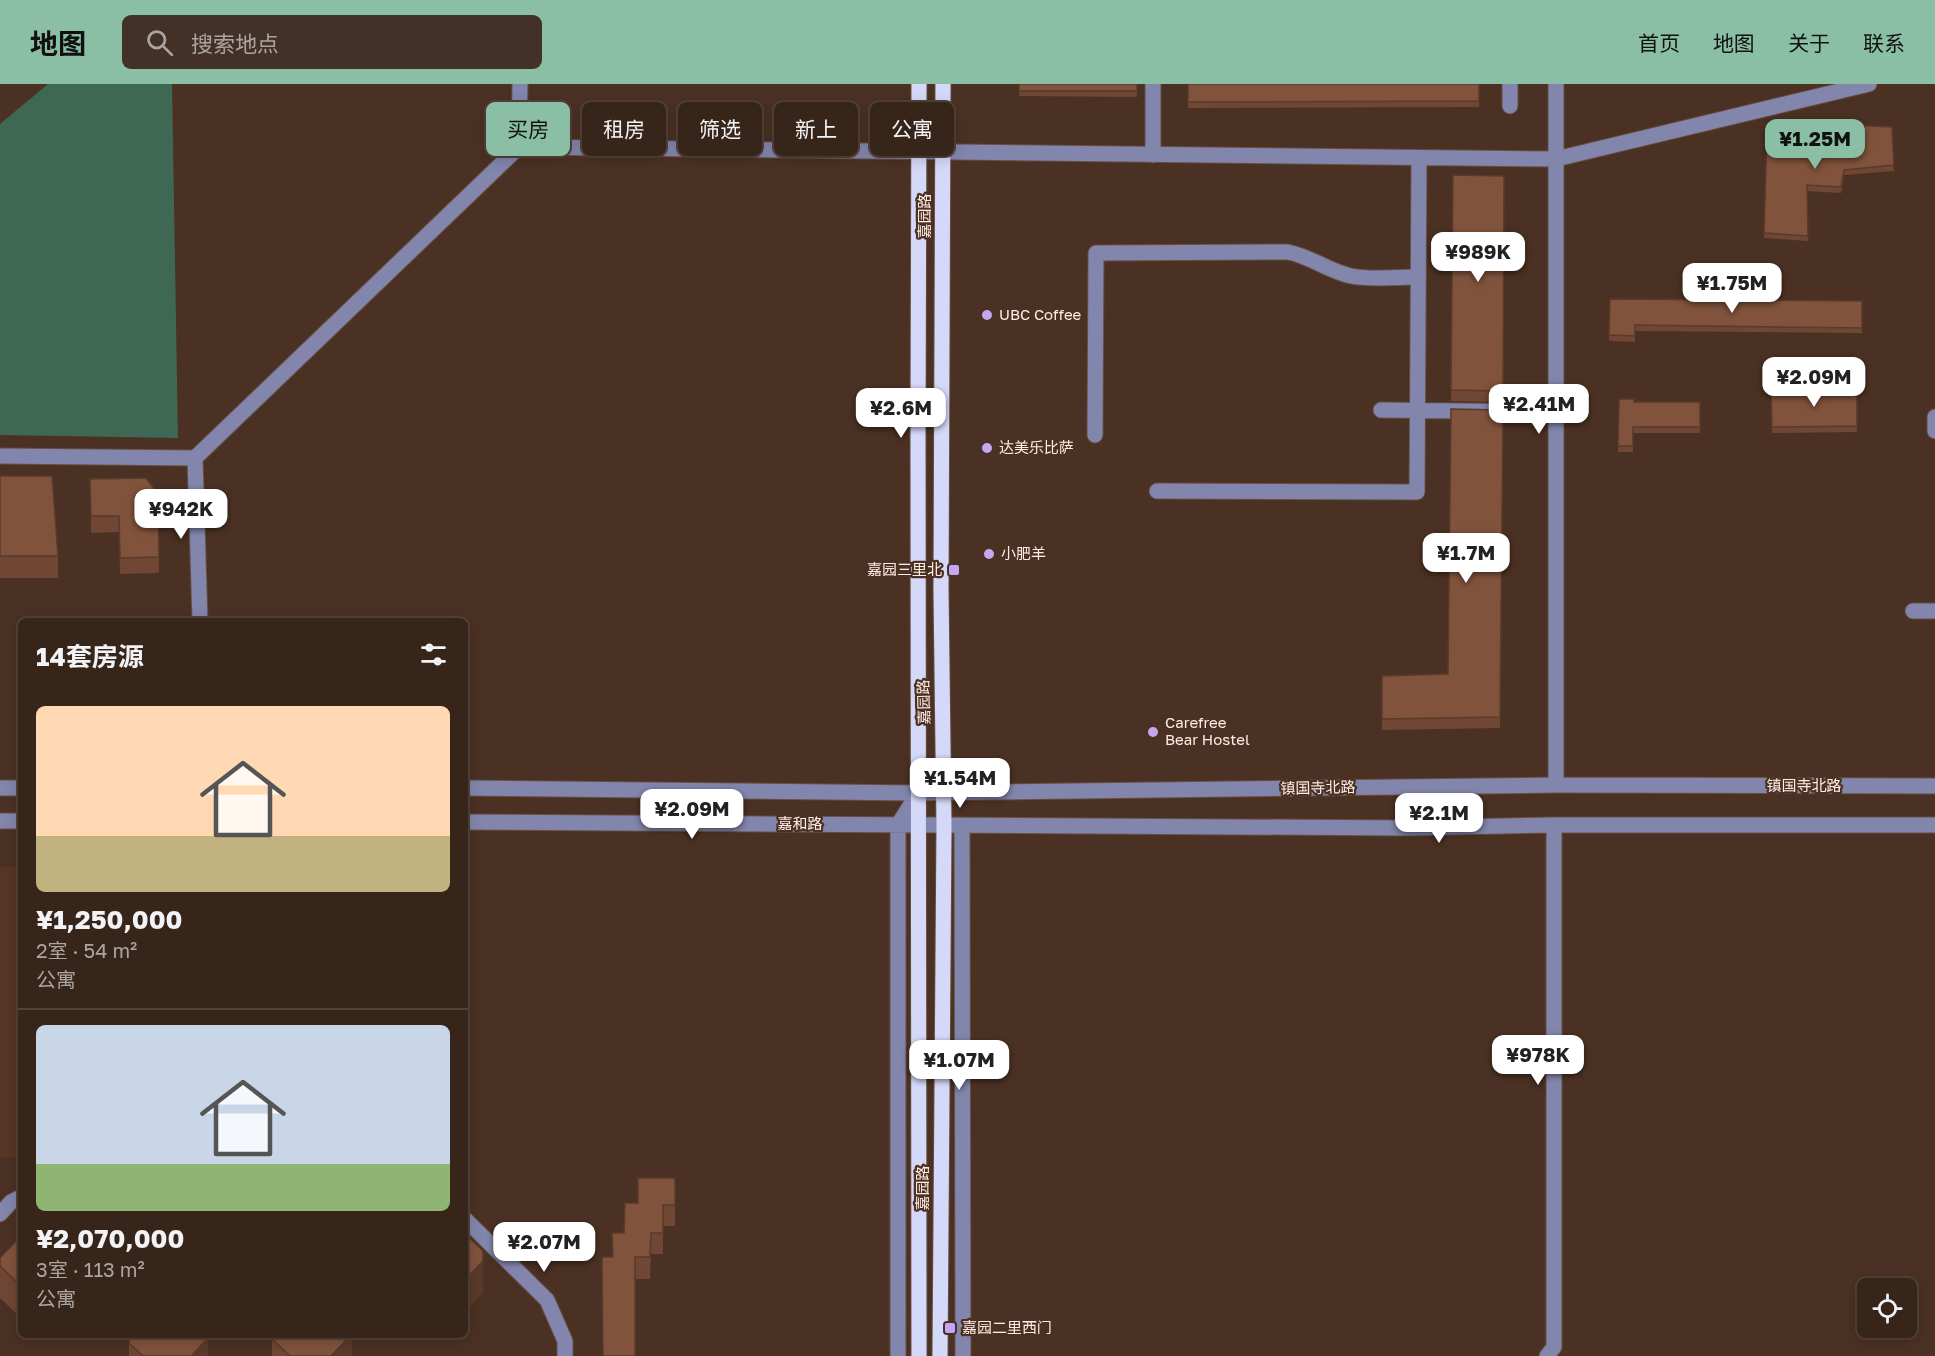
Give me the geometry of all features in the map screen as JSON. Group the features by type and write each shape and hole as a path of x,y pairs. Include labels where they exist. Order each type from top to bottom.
{"main road":[{"name":"嘉园路","path":"919,84 919,102"},
{"name":"嘉园路","path":"943,84 943,102"},
{"name":"嘉园路","path":"920,156 918,825 920,1356"},
{"name":"嘉园路","path":"940,1356 944,826 941,590 943,156"}],"street":[{"path":"520,84 520,102"},
{"path":"1153,84 1153,155"},
{"path":"1510,84 1510,106"},
{"path":"1556,84 1556,785"},
{"path":"954,153 1556,159 1869,84"},
{"path":"570,148 870,152"},
{"path":"0,456 195,458 510,156"},
{"path":"1157,491 1417,492 1419,158"},
{"path":"1095,435 1096,253 1288,252 1306,256 1352,276 1382,269 1418,277"},
{"path":"1381,411 1556,412"},
{"path":"1935,417 1935,431"},
{"path":"195,458 200,618"},
{"path":"1913,611 1935,611"},
{"name":"镇国寺北路","path":"918,793 1556,785 1935,786"},
{"path":"0,788 18,788"},
{"path":"468,788 918,793"},
{"path":"898,1356 898,825 918,793"},
{"path":"0,821 18,821"},
{"name":"嘉和路","path":"468,822 918,825"},
{"path":"918,825 1408,828 1554,825 1935,825"},
{"path":"1547,1356 1554,1347 1554,825"},
{"path":"962,826 963,1356"},
{"path":"0,1214 11,1202 18,1198"},
{"path":"468,1222 547,1300 565,1341 565,1356"}],"shaded area":[{"path":"0,867 18,867 18,1157 0,1158"}],"green space":[{"path":"48,84 172,84 178,438 0,435 0,124"}],"building":[{"path":"1019,84 1137,84 1137,91 1019,91"},
{"path":"1188,84 1479,84 1479,101 1188,102"},
{"path":"1851,125 1892,127 1894,165 1844,170 1841,187 1807,185 1808,236 1764,233 1767,132 1813,130 1826,142 1851,139"},
{"path":"1453,175 1504,176 1503,391 1451,390"},
{"path":"1610,299 1862,301 1862,328 1635,325 1635,336 1609,335"},
{"path":"1857,390 1857,426 1772,427 1771,391"},
{"path":"1619,399 1634,399 1634,402 1700,402 1700,427 1633,427 1633,446 1618,446"},
{"path":"1451,409 1503,410 1500,717 1382,719 1382,676 1448,674"},
{"path":"0,476 52,476 58,556 0,556"},
{"path":"146,478 158,494 159,557 120,558 119,516 91,516 90,479"},
{"path":"638,1178 675,1178 675,1205 663,1205 663,1233 651,1233 650,1257 635,1257 635,1356 603,1356 602,1257 613,1257 612,1233 624,1233 625,1203 638,1203"},
{"path":"468,1237 483,1251 483,1261 468,1277"},
{"path":"18,1239 18,1283 0,1266 0,1258"},
{"path":"130,1338 208,1338 191,1356 143,1356 129,1343"},
{"path":"348,1338 331,1356 290,1356 272,1339"}],"place":[{"name":"UBC Coffee","path":"987,315"},
{"name":"达美乐比萨","path":"987,448"},
{"name":"小肥羊","path":"989,554"},
{"name":"嘉园三里北","path":"954,570"},
{"name":"Carefree Bear Hostel","path":"1153,732"},
{"name":"嘉园二里西门","path":"950,1328"}]}
